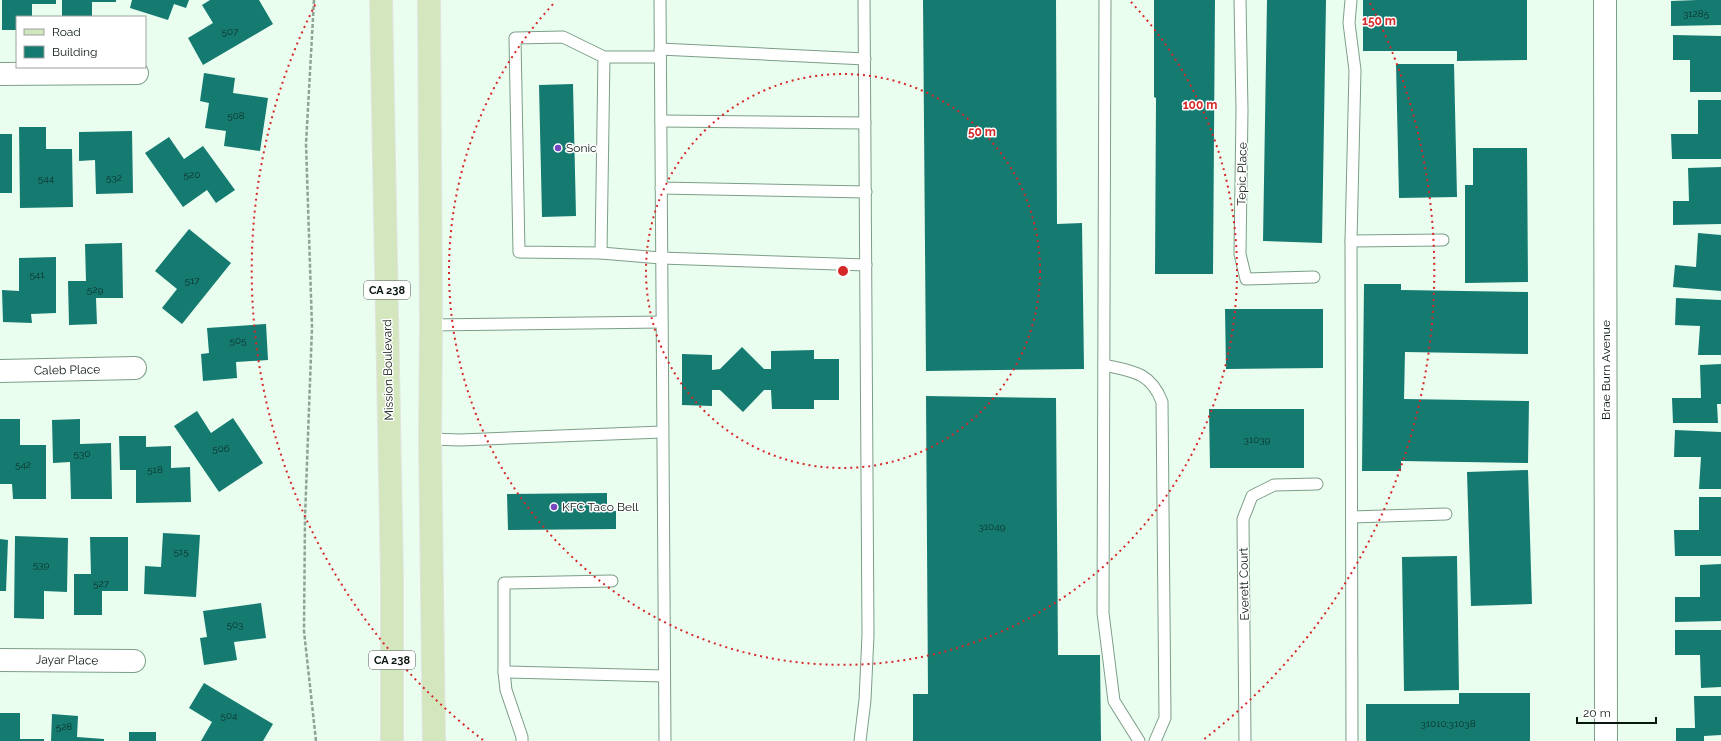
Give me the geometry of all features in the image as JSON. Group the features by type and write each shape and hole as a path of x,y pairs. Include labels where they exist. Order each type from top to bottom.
{"main road":[{"name":"Mission Boulevard","path":"381,0 392,579 392,741"},
{"name":"CA 238","path":"429,0 431,325 430,439 434,741"}],"street":[{"name":"Brae Burn Avenue","path":"1606,0 1606,741"},
{"path":"0,74 137,73"},
{"name":"Caleb Place","path":"0,371 135,368"},
{"name":"Jayar Place","path":"0,660 134,661"}],"lane":[{"path":"660,0 665,741"},
{"path":"860,741 865,700 868,635 864,0"},
{"path":"1105,0 1103,612 1114,701 1139,741"},
{"name":"Tepic Place","path":"1240,0 1242,110 1240,254 1244,274 1246,279 1314,277"},
{"path":"1351,0 1349,23 1355,70 1351,241 1352,741"},
{"path":"865,59 660,53 604,58 563,37 515,38 519,252 601,253 661,258 866,265"},
{"path":"601,253 604,58"},
{"path":"661,121 865,123"},
{"path":"661,188 866,192"},
{"path":"1351,241 1443,240"},
{"path":"431,325 662,322"},
{"path":"1104,365 1138,372 1157,389 1162,402 1165,718 1155,741"},
{"path":"430,439 460,440 662,432"},
{"name":"Everett Court","path":"1246,741 1243,519 1252,496 1274,485 1317,484"},
{"path":"1352,517 1446,514"},
{"path":"522,741 506,690 504,672 504,583 612,581"},
{"path":"504,672 664,676"}],"path":[{"path":"314,0 306,144 312,328 304,518 304,631 316,741"}],"building":[{"path":"2,0 56,0 56,4 32,4 32,16 16,16 16,30 2,30"},
{"path":"62,0 116,0 116,2 92,2 92,16 62,16"},
{"path":"132,0 189,0 186,8 174,4 168,20 130,8"},
{"path":"210,0 259,0 273,24 203,65 188,38 213,23 202,5"},
{"path":"923,0 1056,0 1057,224 1082,223 1084,369 926,371"},
{"path":"1154,0 1215,0 1213,274 1155,274 1156,98 1154,97"},
{"path":"1267,0 1326,0 1322,243 1263,241"},
{"path":"1363,0 1527,0 1527,60 1457,61 1457,51 1363,51"},
{"path":"1721,0 1721,25 1671,26 1671,1"},
{"path":"1673,35 1721,36 1721,92 1690,92 1690,60 1673,60"},
{"path":"1396,64 1454,64 1457,197 1399,198"},
{"path":"204,73 235,78 233,93 268,98 260,151 224,146 226,131 205,128 209,103 200,101"},
{"path":"573,84 576,216 542,217 539,85"},
{"path":"1698,100 1721,100 1721,159 1672,159 1671,134 1698,134"},
{"path":"19,127 46,127 46,149 72,149 73,207 20,208"},
{"path":"132,131 133,193 96,194 95,160 79,161 79,132"},
{"path":"0,134 12,134 12,193 0,193"},
{"path":"169,137 184,159 203,146 235,190 216,203 207,190 183,207 145,153"},
{"path":"1473,148 1527,148 1528,282 1465,283 1465,185 1473,185"},
{"path":"1721,167 1721,224 1673,225 1673,201 1689,201 1688,168"},
{"path":"189,229 231,263 182,324 162,308 177,289 155,271"},
{"path":"1698,233 1721,235 1721,291 1673,287 1675,265 1696,267"},
{"path":"122,243 123,298 96,298 97,324 69,325 68,281 86,281 85,244"},
{"path":"56,257 56,313 31,314 32,323 3,322 2,290 19,291 19,258"},
{"path":"1364,284 1401,284 1401,290 1528,292 1528,354 1405,352 1404,399 1529,401 1528,463 1401,461 1401,471 1362,471"},
{"path":"1676,298 1721,300 1721,355 1698,355 1700,326 1675,325"},
{"path":"1225,309 1323,309 1323,368 1226,369"},
{"path":"266,324 268,360 236,362 237,378 203,381 201,354 209,353 207,328"},
{"path":"742,347 764,369 771,369 771,351 814,350 814,359 839,359 839,400 814,400 814,409 772,409 771,390 764,390 743,412 720,390 712,390 712,406 682,405 682,354 712,355 712,370 720,369"},
{"path":"1721,364 1721,404 1717,404 1718,423 1673,423 1672,398 1701,398 1700,365"},
{"path":"926,396 1056,398 1058,655 1100,655 1101,741 913,741 913,694 928,694"},
{"path":"1209,409 1304,409 1304,468 1210,468"},
{"path":"197,411 211,433 233,418 263,463 219,492 174,426"},
{"path":"0,419 20,419 20,445 46,445 46,499 13,499 12,484 0,484"},
{"path":"80,419 80,444 111,443 112,499 71,499 70,462 53,463 52,420"},
{"path":"1675,430 1721,432 1721,489 1699,489 1701,457 1674,457"},
{"path":"119,436 146,436 146,447 171,446 171,468 190,467 191,502 136,503 136,470 120,470"},
{"path":"1528,470 1532,604 1471,606 1467,472"},
{"path":"607,493 607,511 616,511 616,529 508,530 507,494"},
{"path":"1699,497 1721,497 1721,556 1675,556 1674,530 1699,530"},
{"path":"163,533 200,535 196,597 144,594 145,566 161,567"},
{"path":"15,536 68,538 67,592 44,591 44,619 14,618"},
{"path":"90,537 128,537 128,591 102,591 102,615 74,615 74,574 91,574"},
{"path":"0,539 8,540 6,591 0,591"},
{"path":"1457,556 1459,690 1404,691 1402,557"},
{"path":"1721,564 1721,621 1675,622 1675,597 1700,597 1700,565"},
{"path":"261,603 266,638 234,642 237,660 204,665 200,638 207,637 203,611"},
{"path":"1675,630 1721,630 1721,687 1701,688 1700,655 1675,655"},
{"path":"204,683 273,724 263,741 201,741 212,722 189,708"},
{"path":"1459,693 1530,693 1530,741 1366,741 1366,704 1459,704"},
{"path":"1694,696 1721,696 1721,735 1704,736 1704,741 1676,741 1676,728 1695,728"},
{"path":"0,713 20,713 20,739 44,739 44,741 0,741"},
{"path":"52,714 78,716 77,737 104,739 104,741 51,741"},
{"path":"129,732 156,732 156,741 129,741"}],"place":[{"name":"Sonic","path":"558,148"},
{"name":"KFC Taco Bell","path":"554,507"}]}
